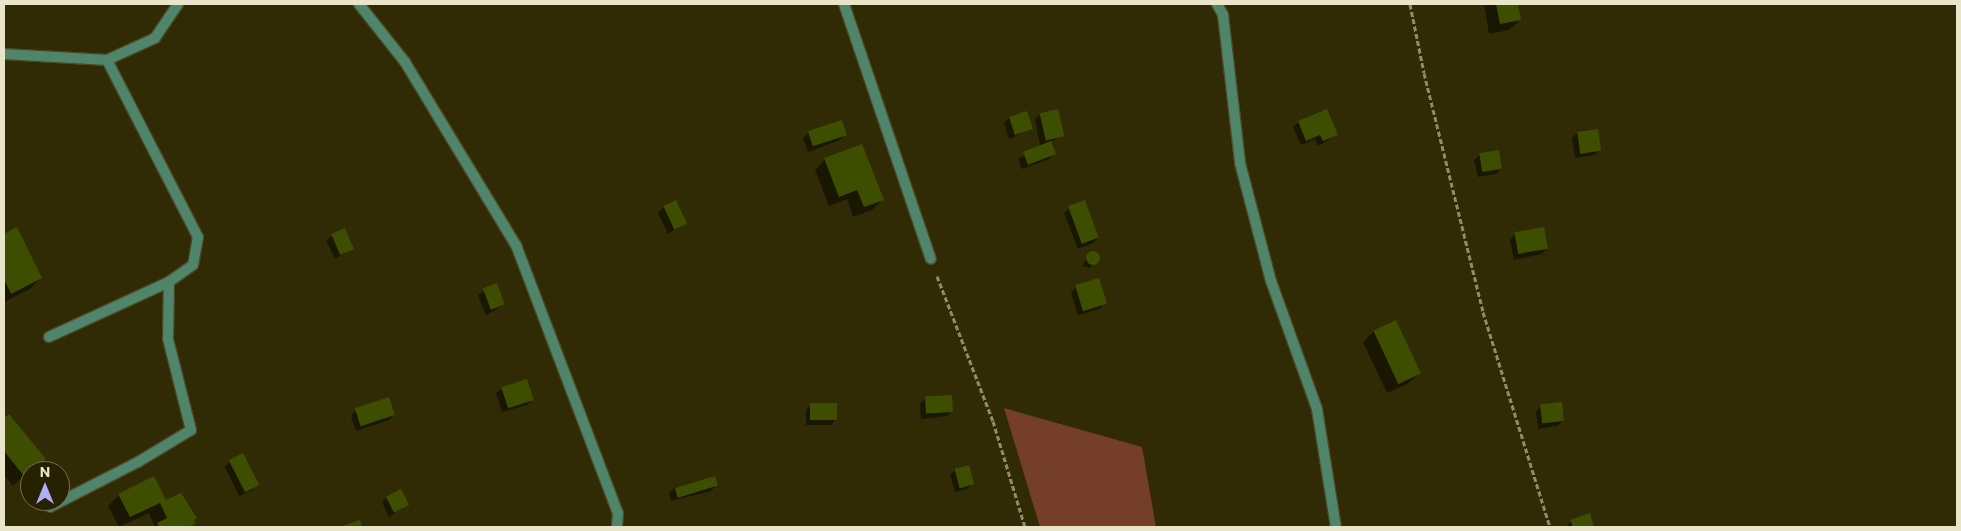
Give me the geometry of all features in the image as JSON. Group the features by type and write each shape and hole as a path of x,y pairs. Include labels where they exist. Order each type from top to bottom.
{"street":[{"path":"4,54 107,60 155,38 178,4"},
{"path":"359,4 405,62 516,245 618,513 617,527"},
{"path":"844,4 931,259"},
{"path":"1217,4 1223,15 1240,162 1271,281 1317,409 1336,527"},
{"path":"49,337 169,282 193,265 198,238 107,60"},
{"path":"70,497 138,462 191,430 168,339 169,282"}],"path":[{"path":"1410,4 1424,73 1483,312 1550,527"},
{"path":"931,259 993,421 1025,527"}],"shaded area":[{"path":"1004,408 1142,447 1156,527 1040,527"}],"building":[{"path":"1496,4 1518,4 1521,20 1500,24"},
{"path":"1058,109 1064,136 1046,141 1039,113"},
{"path":"1327,109 1338,135 1323,141 1320,135 1306,141 1298,121"},
{"path":"1027,111 1033,129 1015,135 1009,117"},
{"path":"842,120 847,135 813,146 808,131"},
{"path":"1598,129 1601,151 1580,154 1577,132"},
{"path":"1051,141 1056,154 1028,165 1023,152"},
{"path":"862,144 884,200 864,207 857,190 839,197 824,158"},
{"path":"1499,150 1502,169 1482,172 1479,153"},
{"path":"676,200 687,224 674,229 663,206"},
{"path":"1085,200 1099,238 1082,244 1068,206"},
{"path":"17,227 42,278 11,294 4,279 4,234"},
{"path":"1544,227 1548,249 1518,254 1514,232"},
{"path":"345,228 354,249 340,255 331,234"},
{"path":"1093,251 1098,253 1100,258 1098,263 1093,265 1088,263 1086,258 1088,253"},
{"path":"1099,278 1107,304 1083,311 1075,285"},
{"path":"497,283 505,305 491,310 483,288"},
{"path":"1396,320 1421,373 1398,384 1373,331"},
{"path":"527,379 534,400 508,408 501,387"},
{"path":"952,395 953,412 926,413 925,396"},
{"path":"389,397 395,415 361,426 355,408"},
{"path":"1562,402 1564,421 1542,423 1540,404"},
{"path":"810,403 837,403 837,420 810,420"},
{"path":"9,414 46,459 43,461 20,461 20,471 4,451 4,418"},
{"path":"243,453 259,485 245,492 229,460"},
{"path":"969,465 974,484 960,488 955,469"},
{"path":"154,476 166,500 181,493 197,518 194,520 195,524 188,527 159,527 157,523 167,518 160,503 130,517 118,494"},
{"path":"715,476 718,486 678,498 675,488"},
{"path":"401,489 409,505 394,513 386,497"},
{"path":"1590,513 1594,527 1573,527 1570,520"},
{"path":"360,520 362,527 340,527"}]}
